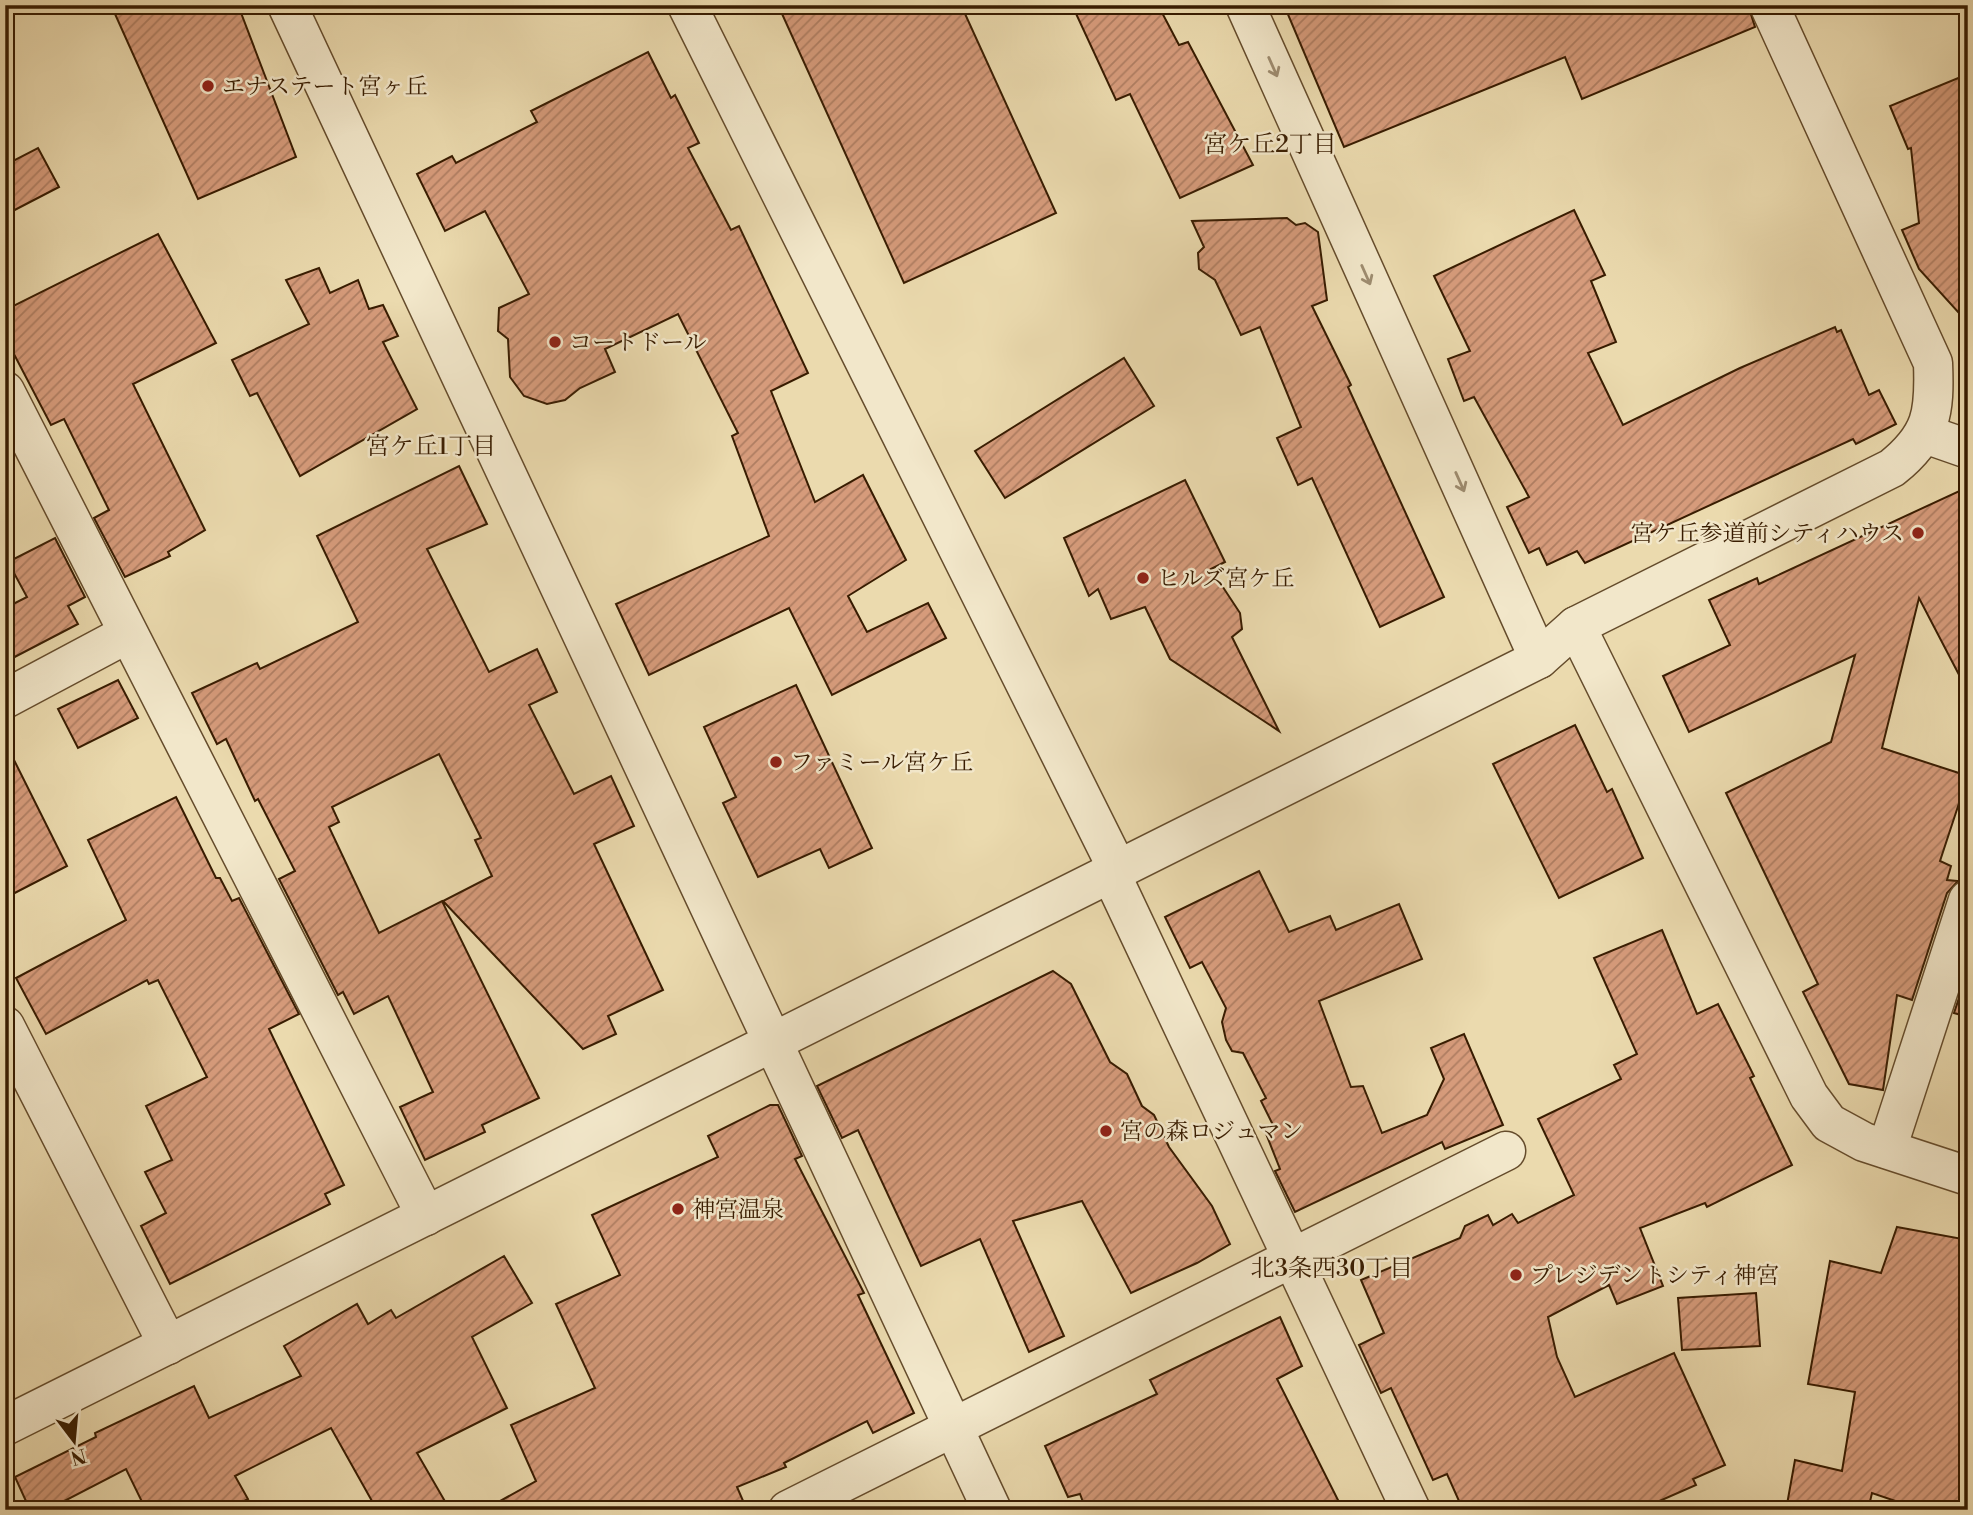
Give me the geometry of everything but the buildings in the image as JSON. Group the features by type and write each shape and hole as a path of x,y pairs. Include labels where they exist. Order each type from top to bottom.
{"street":[{"path":"287,5 992,1510"},
{"path":"687,5 1114,872 1291,1259 1411,1510"},
{"path":"1245,5 1539,659"},
{"path":"5,1426 1539,659 1576,626 1892,468 1911,453 1926,434 1934,400 1933,363 1769,5"},
{"path":"5,391 426,1216"},
{"path":"1926,434 1968,449"},
{"path":"1576,626 1809,1096 1829,1123 1864,1142 1968,1176"},
{"path":"5,699 127,634"},
{"path":"1887,1149 1968,900"},
{"path":"5,1026 168,1345"},
{"path":"788,1510 1506,1151"}],"place":[{"name":"エナステート宮ヶ丘","path":"208,86"},
{"name":"コートドール","path":"555,342"},
{"name":"宮ケ丘参道前シティハウス","path":"1918,533"},
{"name":"ヒルズ宮ケ丘","path":"1143,578"},
{"name":"ファミール宮ケ丘","path":"776,762"},
{"name":"宮の森ロジュマン","path":"1106,1131"},
{"name":"神宮温泉","path":"678,1209"},
{"name":"プレジデントシティ神宮","path":"1516,1275"}],"district":[{"name":"宮ケ丘2丁目","path":"1270,144"},
{"name":"宮ケ丘1丁目","path":"431,446"},
{"name":"北3条西30丁目","path":"1332,1268"}]}
